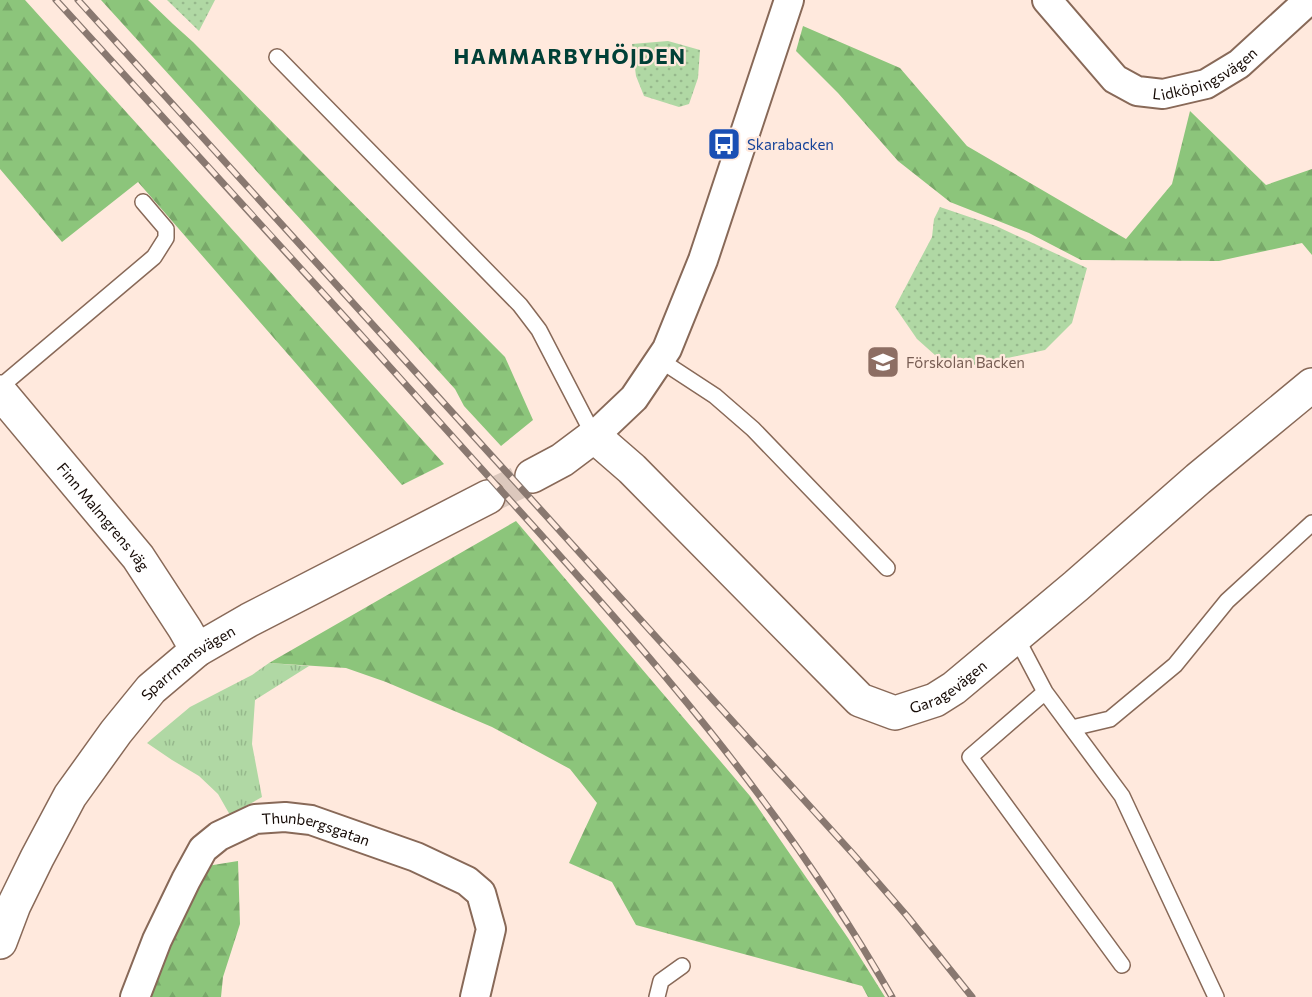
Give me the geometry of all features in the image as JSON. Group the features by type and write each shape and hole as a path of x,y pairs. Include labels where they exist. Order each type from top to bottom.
{"street":[{"path":"532,476 562,460 594,436 634,398 667,349 703,260 789,0"},
{"name":"Lidköpingsvägen","path":"1047,0 1115,79 1137,91 1163,94 1206,84 1239,64 1309,0"},
{"name":"Garagevägen","path":"594,436 632,469 860,700 895,713 935,700 954,688 1198,479 1312,385"},
{"name":"Finn Malmgrens väg","path":"0,392 138,557 197,650"},
{"name":"Sparrmansvägen","path":"0,942 14,905 70,796 151,689 197,650 268,609 488,497"},
{"name":"Thunbergsgatan","path":"135,997 157,940 203,849 219,836 255,819 285,818 310,820 416,857 467,881 481,893 491,929 475,997"}],"lane":[{"path":"277,57 520,304 539,330 594,436"},
{"path":"0,387 154,257 166,238 166,229 143,202"},
{"path":"660,360 715,396 753,429 887,568"},
{"path":"1072,728 1110,719 1175,665 1227,601 1312,524"},
{"path":"1016,637 1045,692 1122,796 1216,997"},
{"path":"1045,692 970,757 1122,965"},
{"path":"657,997 661,981 682,966"}],"green space":[{"path":"0,0 25,0 444,464 402,485 138,182 62,242 0,169"},
{"path":"101,0 148,0 193,42 505,357 533,420 501,446 464,406 455,389"},
{"path":"167,0 215,0 199,31"},
{"path":"803,26 900,68 967,146 1126,239 1172,184 1190,111 1266,185 1312,169 1312,255 1302,243 1219,261 1081,260 1029,233 950,202 898,161 838,93 796,51"},
{"path":"668,41 700,50 698,78 689,104 679,107 644,96 636,76 632,44"},
{"path":"940,207 996,226 1087,268 1072,323 1045,350 975,365 945,364 917,339 895,307 932,237 934,219"},
{"path":"516,521 750,796 848,938 885,997 868,997 862,986 636,925 612,882 569,863 597,803 570,769 492,727 386,682 346,668 269,663"},
{"path":"269,663 309,666 255,700 252,744 262,797 230,815 218,794 199,776 147,743 190,707 252,675"},
{"path":"238,861 240,924 223,977 221,997 146,997 207,866"}],"tunnel":[{"path":"488,497 532,476"}],"railway":[{"path":"56,0 419,399 655,664 759,795 794,844 845,919 892,997"},
{"path":"78,0 854,855 972,997"}],"place":[{"name":"Skarabacken","path":"724,144"},
{"name":"Förskolan Backen","path":"883,362"}],"district":[{"name":"HAMMARBYHÖJDEN","path":"570,55"}]}
